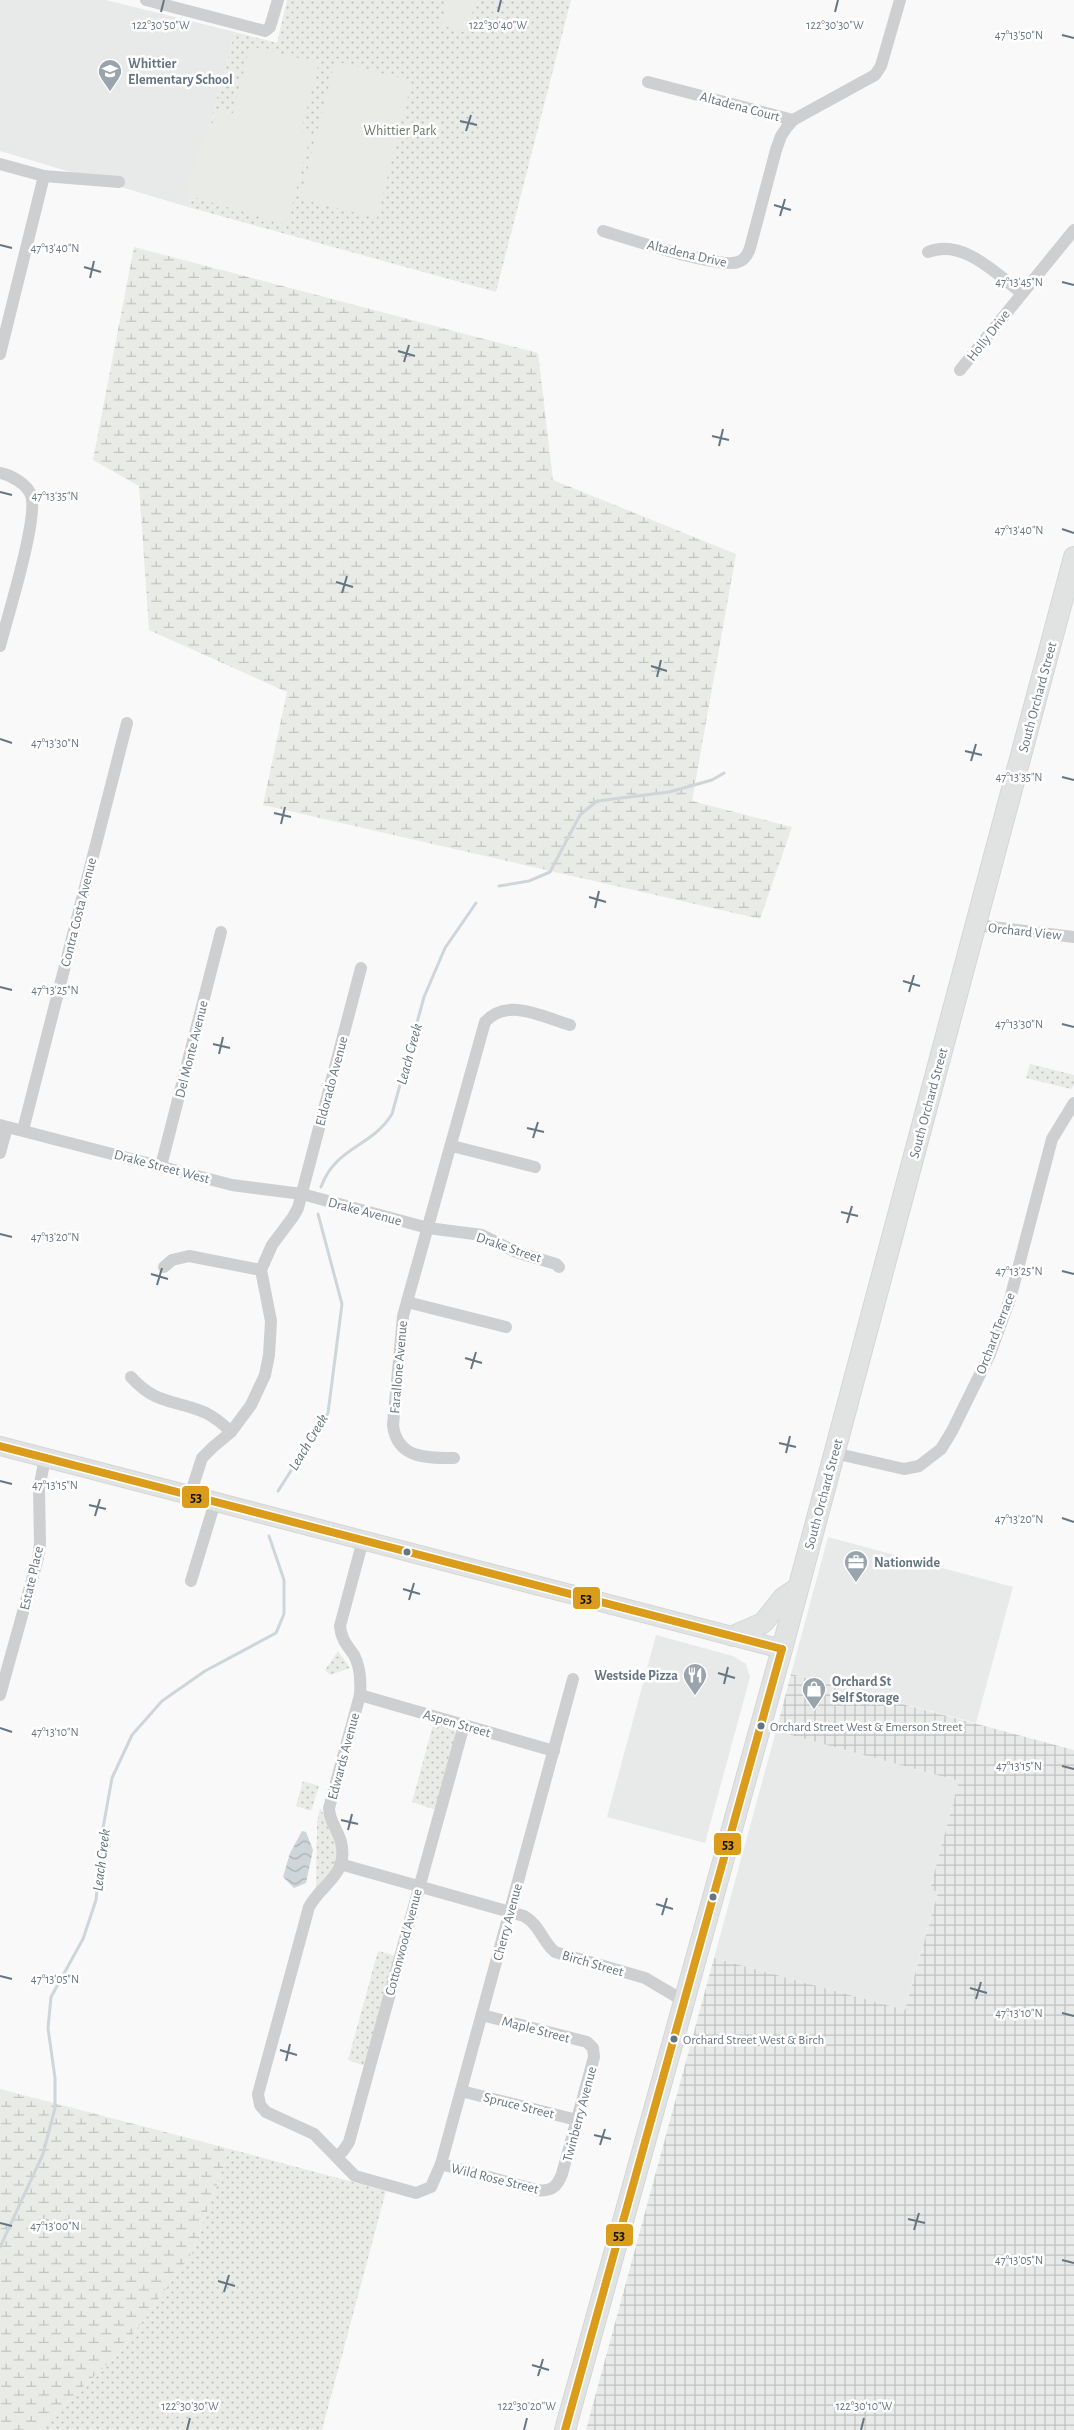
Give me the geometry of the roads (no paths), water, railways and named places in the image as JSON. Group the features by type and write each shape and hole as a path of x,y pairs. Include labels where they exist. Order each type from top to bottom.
{"main road":[{"name":"South Orchard Street","path":"565,2430 782,1648 1074,556"},
{"path":"0,1446 782,1648"},
{"path":"733,1636 763,1624 783,1598 798,1588"}],"street":[{"path":"146,0 265,31 270,28 278,0"},
{"name":"Altadena Court","path":"648,82 793,120 875,75 879,70 900,0"},
{"name":"Altadena Drive","path":"602,231 684,254 722,263 737,263 742,260 750,248 781,136 793,120"},
{"path":"0,164 44,176 119,182"},
{"path":"0,354 44,176"},
{"name":"Holly Drive","path":"960,370 1074,230"},
{"path":"928,252 950,248 969,254 1022,293"},
{"path":"0,473 11,477 30,493 32,516 0,646"},
{"name":"Contra Costa Avenue","path":"23,1130 127,723"},
{"name":"Orchard View","path":"976,925 1074,936"},
{"name":"Del Monte Avenue","path":"161,1166 221,932"},
{"name":"Eldorado Avenue","path":"261,1270 272,1245 293,1217 302,1194 361,968"},
{"name":"Farallone Avenue","path":"454,1458 432,1458 407,1451 400,1446 394,1435 398,1351 403,1316 452,1146 482,1027 490,1016 512,1008 570,1025"},
{"name":"Orchard Terrace","path":"834,1453 904,1469 919,1466 941,1449 952,1431 990,1354 1010,1299 1052,1139 1074,1103"},
{"path":"0,1153 3,1126 23,1130"},
{"name":"Drake Street West","path":"23,1130 232,1185 302,1194"},
{"path":"452,1146 535,1167"},
{"name":"Drake Avenue","path":"302,1194 428,1228"},
{"name":"Drake Street","path":"428,1228 482,1235 500,1246 556,1264 559,1267"},
{"path":"164,1267 172,1260 189,1256 261,1270 271,1321 270,1355 265,1375 251,1405 232,1432 202,1458 190,1495"},
{"path":"407,1302 506,1327"},
{"path":"131,1377 152,1397 206,1413 232,1432"},
{"name":"Estate Place","path":"0,1695 38,1558 39,1489 45,1458"},
{"path":"190,1581 215,1502"},
{"name":"Edwards Avenue","path":"340,1864 341,1842 331,1820 329,1808 360,1696 361,1676 358,1666 343,1639 340,1626 363,1540"},
{"name":"Cherry Avenue","path":"441,2164 574,1679"},
{"name":"Aspen Street","path":"360,1696 554,1751"},
{"name":"Cottonwood Avenue","path":"337,2156 343,2152 349,2142 464,1725"},
{"name":"Birch Street","path":"340,1864 510,1912 532,1920 556,1952 645,1978 684,2001"},
{"name":"Wild Rose Street","path":"340,1864 334,1879 317,1895 309,1907 258,2094 259,2102 263,2109 314,2134 355,2176 416,2193 431,2187 441,2164 537,2190 549,2190 557,2184"},
{"name":"Maple Street","path":"482,2015 589,2043"},
{"name":"Twinberry Avenue","path":"557,2184 562,2174 594,2057 589,2043"},
{"name":"Spruce Street","path":"461,2090 577,2120"}],"water":[{"path":"302,1831 306,1832 313,1850 306,1883 294,1888 283,1877 290,1853"}],"waterway":[{"name":"Leach Creek","path":"499,886 529,881 550,872 580,815 597,801 669,792 712,780 724,773"},
{"name":"Leach Creek","path":"321,1187 327,1173 335,1163 374,1134 392,1114 424,997 445,948 476,903"},
{"name":"Leach Creek","path":"278,1491 328,1413 342,1304 318,1214"},
{"name":"Leach Creek","path":"0,2247 43,2154 55,2108 55,2078 48,2028 51,1997 83,1939 96,1900 103,1828 112,1778 132,1735 162,1701 205,1671 276,1633 284,1614 284,1580 269,1536"}],"place":[{"name":"Whittier Elementary School","path":"110,92"},
{"name":"Nationwide","path":"856,1583"},
{"name":"Westside Pizza","path":"695,1696"},
{"name":"Orchard St Self Storage","path":"814,1710"},
{"name":"Orchard Street West & Emerson Street","path":"761,1726"},
{"name":"Orchard Street West & Birch","path":"674,2039"}],"park label":[{"name":"Whittier Park","path":"400,130"}]}
